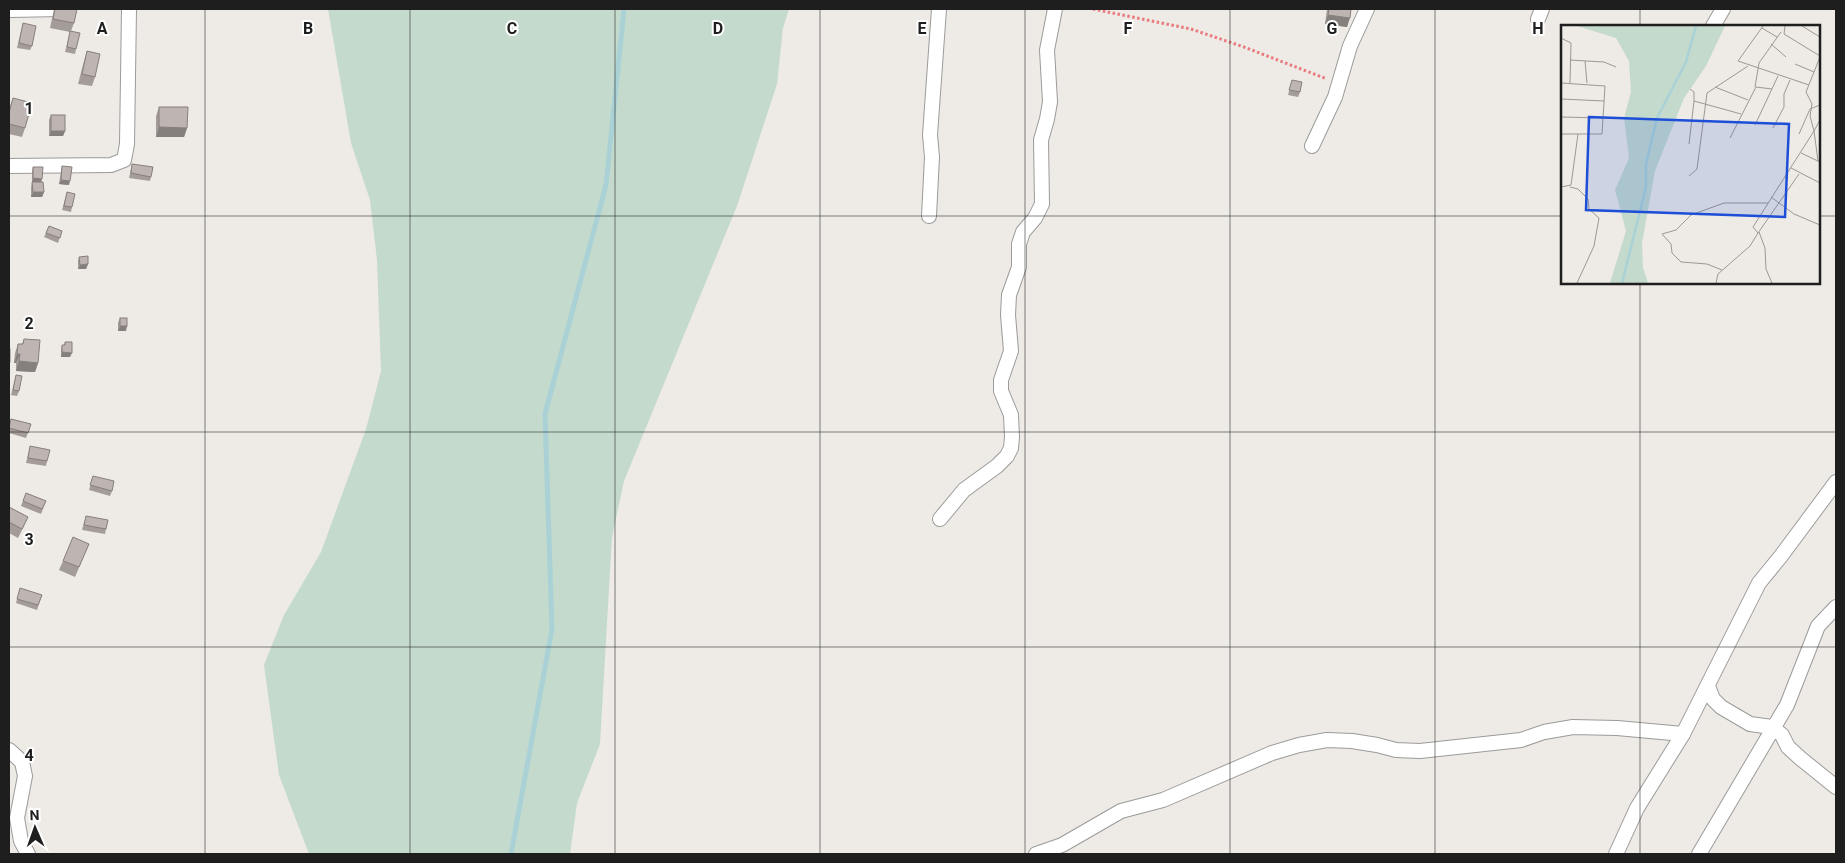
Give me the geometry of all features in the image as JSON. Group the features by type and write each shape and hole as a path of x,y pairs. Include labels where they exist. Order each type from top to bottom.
{"street":[{"path":"9,10 62,9"},
{"path":"9,166 111,165 124,160 127,144 129,9"},
{"path":"928,216 932,157 930,134 939,9"},
{"path":"940,519 964,490 997,466 1007,456 1011,448 1011,415 1001,391 1001,380 1011,351 1008,315 1009,296 1019,267 1019,244 1023,232 1035,218 1042,204 1041,140 1050,102 1047,50 1055,9"},
{"path":"1312,146 1335,97 1350,46 1367,9"},
{"path":"1714,25 1723,9"},
{"path":"1616,854 1637,808 1683,734 1758,583 1781,556 1836,482"},
{"path":"1699,854 1787,704 1818,626 1836,607"},
{"path":"1708,686 1713,700 1721,707 1750,724 1772,727 1782,735 1788,746 1800,758 1836,787"},
{"path":"1036,854 1062,845 1121,811 1163,800 1272,753 1299,745 1327,740 1352,741 1396,750 1420,752 1521,740 1544,732 1573,727 1617,728 1683,734"},
{"path":"9,750 22,762 25,776 17,818 21,840 28,854"}],"path":[{"path":"1093,9 1191,29 1244,47 1339,84"}],"green space":[{"path":"328,9 789,9 783,28 777,84 737,206 624,481 612,537 600,744 577,803 570,854 309,854 279,775 264,665 284,615 321,552 366,429 381,371 377,260 370,200 351,143"}],"building":[{"path":"55,9 77,9 74,23 53,19"},
{"path":"1329,9 1351,9 1350,18 1328,15"},
{"path":"23,23 36,26 32,46 19,43"},
{"path":"70,31 80,33 76,49 67,47"},
{"path":"87,51 100,54 95,77 82,74"},
{"path":"1292,80 1302,82 1300,92 1289,90"},
{"path":"13,98 32,103 25,128 9,124 9,113"},
{"path":"159,107 188,107 187,128 159,127"},
{"path":"51,115 65,115 65,131 51,131"},
{"path":"132,164 153,167 151,177 131,173"},
{"path":"62,166 72,167 70,181 61,180"},
{"path":"33,167 43,167 42,179 33,178"},
{"path":"32,182 43,182 44,192 33,192"},
{"path":"67,192 75,194 72,207 64,206"},
{"path":"49,226 62,231 60,238 46,233"},
{"path":"88,256 88,264 80,265 79,257"},
{"path":"120,318 127,318 127,326 120,326"},
{"path":"24,339 40,340 38,363 19,361 20,354 17,354 18,344 23,344"},
{"path":"65,342 72,342 72,353 62,352 62,345 65,345"},
{"path":"16,375 22,376 19,391 13,390"},
{"path":"11,419 31,424 28,433 9,428"},
{"path":"30,446 50,450 47,461 28,458"},
{"path":"93,476 114,481 112,491 90,485"},
{"path":"26,493 46,501 42,509 23,501"},
{"path":"9,507 28,517 22,529 9,522"},
{"path":"86,516 108,520 106,529 84,525"},
{"path":"73,537 89,544 79,567 63,561"},
{"path":"20,588 42,595 38,605 17,599"}],"waterway":[{"path":"511,854 552,629 545,414 606,185 624,9"}]}
